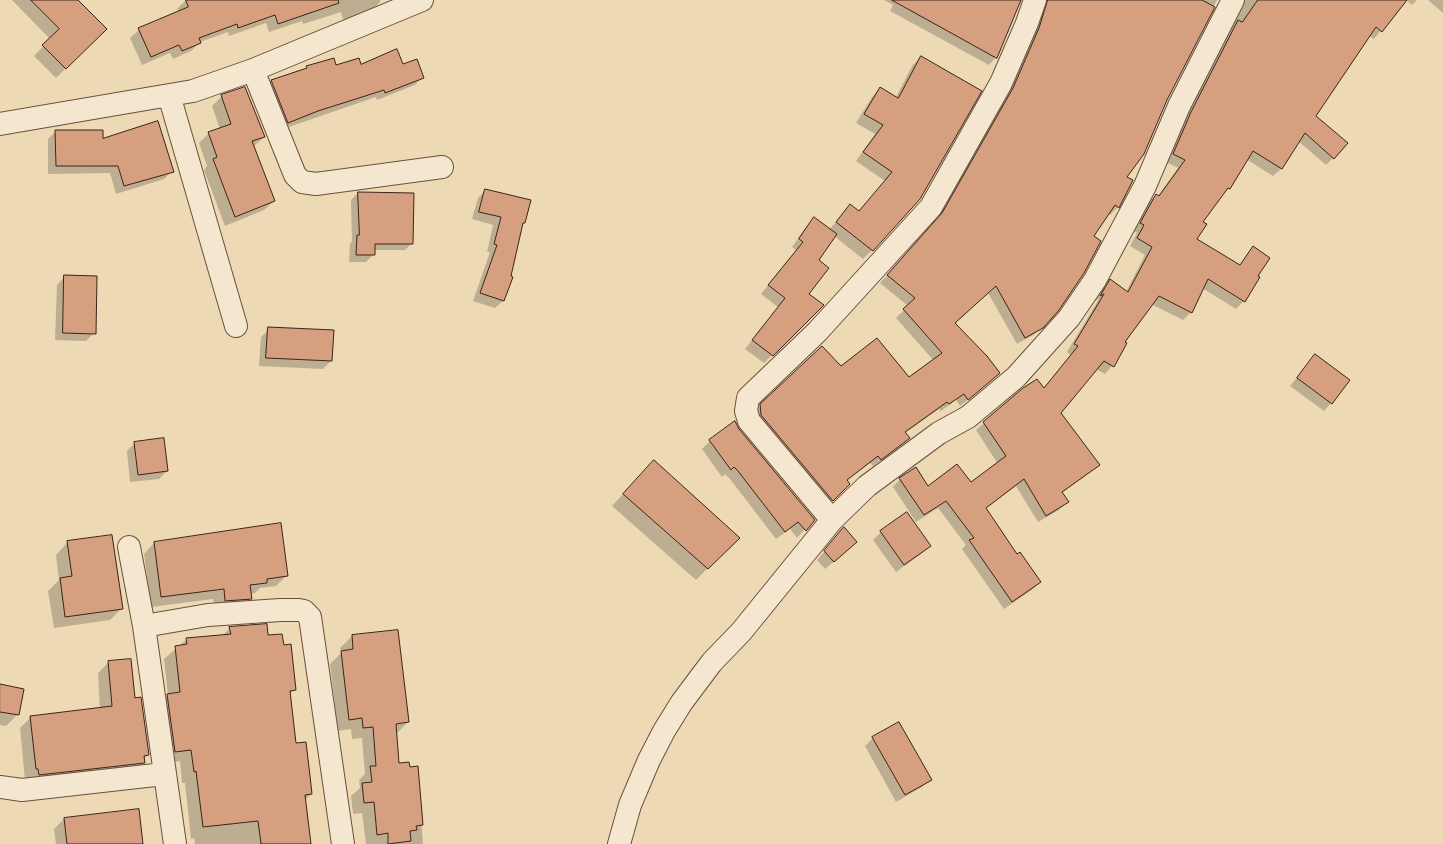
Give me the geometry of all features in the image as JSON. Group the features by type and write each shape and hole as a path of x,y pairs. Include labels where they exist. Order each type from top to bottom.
{"street":[{"path":"0,124 193,91 253,70 422,0"},
{"path":"832,520 749,421 746,411 748,398 817,332 931,207 1001,83 1035,0"},
{"path":"619,844 630,805 645,769 664,731 682,702 712,662 741,632 832,520 867,486 939,433 968,416 1016,377 1069,318 1095,280 1145,186 1179,106 1233,0"},
{"path":"253,70 295,175 302,182 316,184 442,167"},
{"path":"169,96 236,326"},
{"path":"130,547 144,626 175,844"},
{"path":"144,626 208,615 280,610 304,611 310,617 343,844"},
{"path":"0,788 22,790 164,774"}],"building":[{"path":"31,0 78,0 107,29 66,69 42,45 59,29"},
{"path":"186,0 338,0 339,3 278,24 275,15 238,28 237,24 199,38 201,43 182,51 179,45 151,57 138,28 188,7"},
{"path":"892,0 1021,0 997,58"},
{"path":"1048,0 1202,0 1215,7 1167,100 1144,154 1127,177 1133,180 1119,208 1115,205 1094,236 1101,241 1084,273 1059,310 1043,328 1025,338 996,286 955,323 987,356 1000,373 968,400 964,394 949,404 947,402 905,432 910,438 881,460 878,456 847,480 850,484 833,501 761,415 760,404 822,346 841,366 877,338 909,377 942,353 903,309 915,298 887,275 942,213 1013,88 1039,28"},
{"path":"1258,0 1407,0 1382,32 1376,27 1316,116 1348,143 1334,159 1305,133 1282,169 1253,151 1230,189 1228,188 1203,222 1207,224 1197,239 1240,265 1253,246 1270,258 1258,276 1260,277 1245,302 1208,279 1192,313 1159,296 1125,342 1127,343 1114,367 1104,361 1061,413 1100,465 1062,492 1069,502 1046,516 1024,479 986,508 1017,554 1020,552 1041,582 1012,602 969,540 974,538 946,501 924,515 899,478 916,467 928,486 957,464 971,482 1006,456 983,422 1023,388 1037,379 1044,388 1078,346 1074,344 1104,294 1100,296 1110,279 1128,292 1152,247 1137,238 1144,225 1140,223 1156,194 1159,196 1185,160 1173,154 1191,112 1238,20 1242,22"},
{"path":"397,49 403,64 417,59 424,78 385,93 384,90 318,111 288,123 271,80 307,68 306,66 334,58 336,65 359,58 361,64"},
{"path":"921,56 982,91 920,199 873,251 836,222 850,204 859,211 892,172 863,152 883,125 864,114 880,87 898,98"},
{"path":"245,87 265,137 252,141 275,201 235,217 213,159 217,157 208,132 231,124 221,95"},
{"path":"158,121 174,172 124,186 118,166 56,166 55,130 103,130 103,138"},
{"path":"485,189 531,200 525,223 523,223 511,276 513,277 504,301 480,293 497,245 494,244 501,217 479,212"},
{"path":"358,192 414,193 413,244 375,244 375,255 356,255 357,235 359,235"},
{"path":"814,217 837,234 819,260 829,268 809,294 824,305 773,356 752,340 785,298 768,285 803,242 799,239"},
{"path":"64,275 97,276 96,334 63,333"},
{"path":"268,327 334,330 332,361 266,358"},
{"path":"1315,354 1350,380 1332,404 1297,378"},
{"path":"735,421 739,429 815,520 806,531 798,522 785,532 738,471 734,467 731,470 709,440"},
{"path":"164,438 168,471 138,475 134,442"},
{"path":"654,460 740,538 708,569 623,494"},
{"path":"907,512 931,546 904,565 880,531"},
{"path":"281,523 288,576 267,579 267,583 250,585 252,599 225,601 224,589 161,597 154,542"},
{"path":"844,527 857,542 834,562 824,551"},
{"path":"112,535 123,609 65,617 60,578 72,576 67,541"},
{"path":"267,624 268,635 282,634 284,645 291,644 296,690 290,691 296,743 306,742 312,794 305,795 311,844 261,844 258,821 203,827 196,771 194,772 191,750 175,752 167,694 180,692 175,646 187,644 186,638 231,634 229,627"},
{"path":"398,630 409,722 396,724 399,763 409,762 410,767 418,766 423,825 416,826 417,830 410,831 411,841 388,844 388,833 377,835 374,802 364,803 362,783 372,782 370,766 376,766 373,727 363,728 362,718 349,720 341,651 353,649 352,635"},
{"path":"131,659 135,698 141,697 149,755 144,756 145,763 39,775 38,769 36,769 30,716 112,706 108,661"},
{"path":"0,684 24,689 19,715 0,712"},
{"path":"899,722 932,780 905,795 872,737"},
{"path":"139,809 143,844 67,844 64,818"}]}
